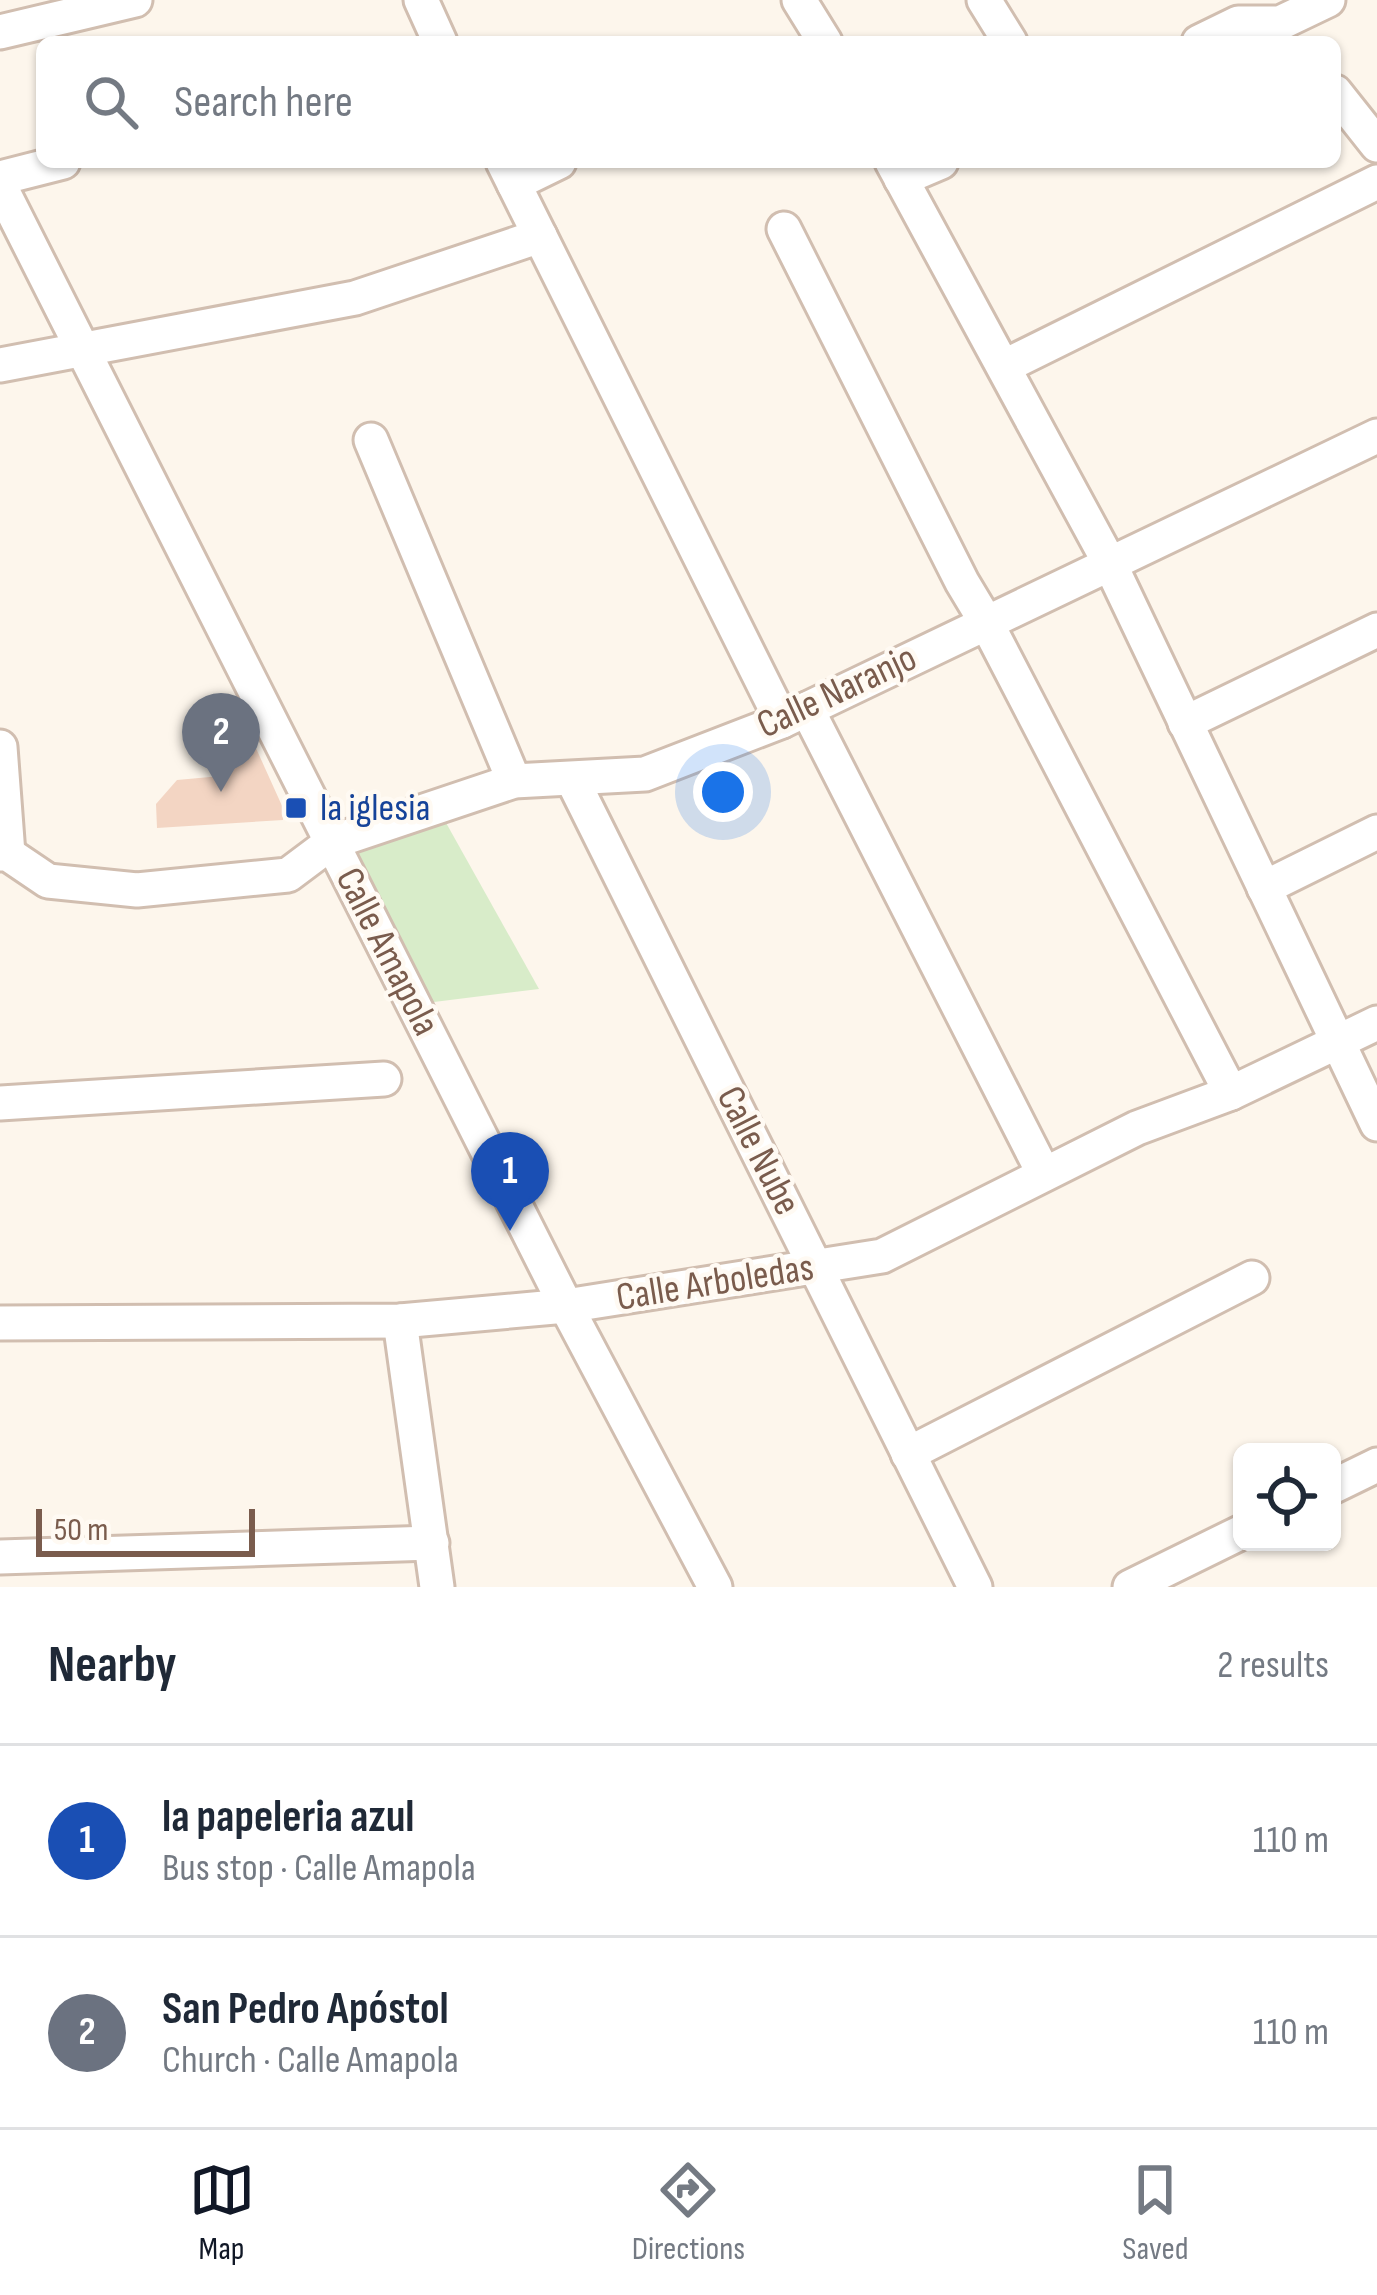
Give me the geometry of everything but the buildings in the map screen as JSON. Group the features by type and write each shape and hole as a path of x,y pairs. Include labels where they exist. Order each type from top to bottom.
{"street":[{"path":"0,32 135,0"},
{"path":"421,0 437,36"},
{"path":"799,0 815,36"},
{"path":"984,0 1006,36"},
{"path":"1211,36 1238,22 1279,22 1328,0"},
{"path":"1341,98 1371,128"},
{"path":"0,182 44,168"},
{"path":"897,170 1109,562 1377,1124"},
{"path":"508,173 1044,1174"},
{"name":"Calle Amapola","path":"0,182 566,1306 715,1587"},
{"path":"1005,366 1377,182"},
{"path":"784,229 962,582 1231,1093"},
{"path":"0,365 356,298 540,236"},
{"name":"Calle Naranjo","path":"4,854 48,881 137,890 288,875 332,842 514,781 645,775 795,715 1377,436"},
{"path":"371,440 514,781"},
{"path":"1185,723 1377,630"},
{"path":"0,747 4,854"},
{"name":"Calle Nube","path":"572,781 975,1587"},
{"path":"1264,888 1377,832"},
{"name":"Calle Arboledas","path":"0,1323 400,1321 566,1306 882,1256 1137,1129 1231,1093 1377,1023"},
{"path":"0,1103 384,1079"},
{"path":"908,1454 1252,1278"},
{"path":"400,1321 437,1587"},
{"path":"1341,1483 1377,1465"},
{"path":"1130,1587 1233,1536"},
{"path":"0,1557 432,1543"}],"green space":[{"path":"445,821 539,989 418,1004 331,831"}],"place":[{"name":"San Pedro Apóstol","path":"221,792"},
{"name":"la iglesia","path":"296,808"},
{"name":"la papeleria azul","path":"510,1231"}]}
